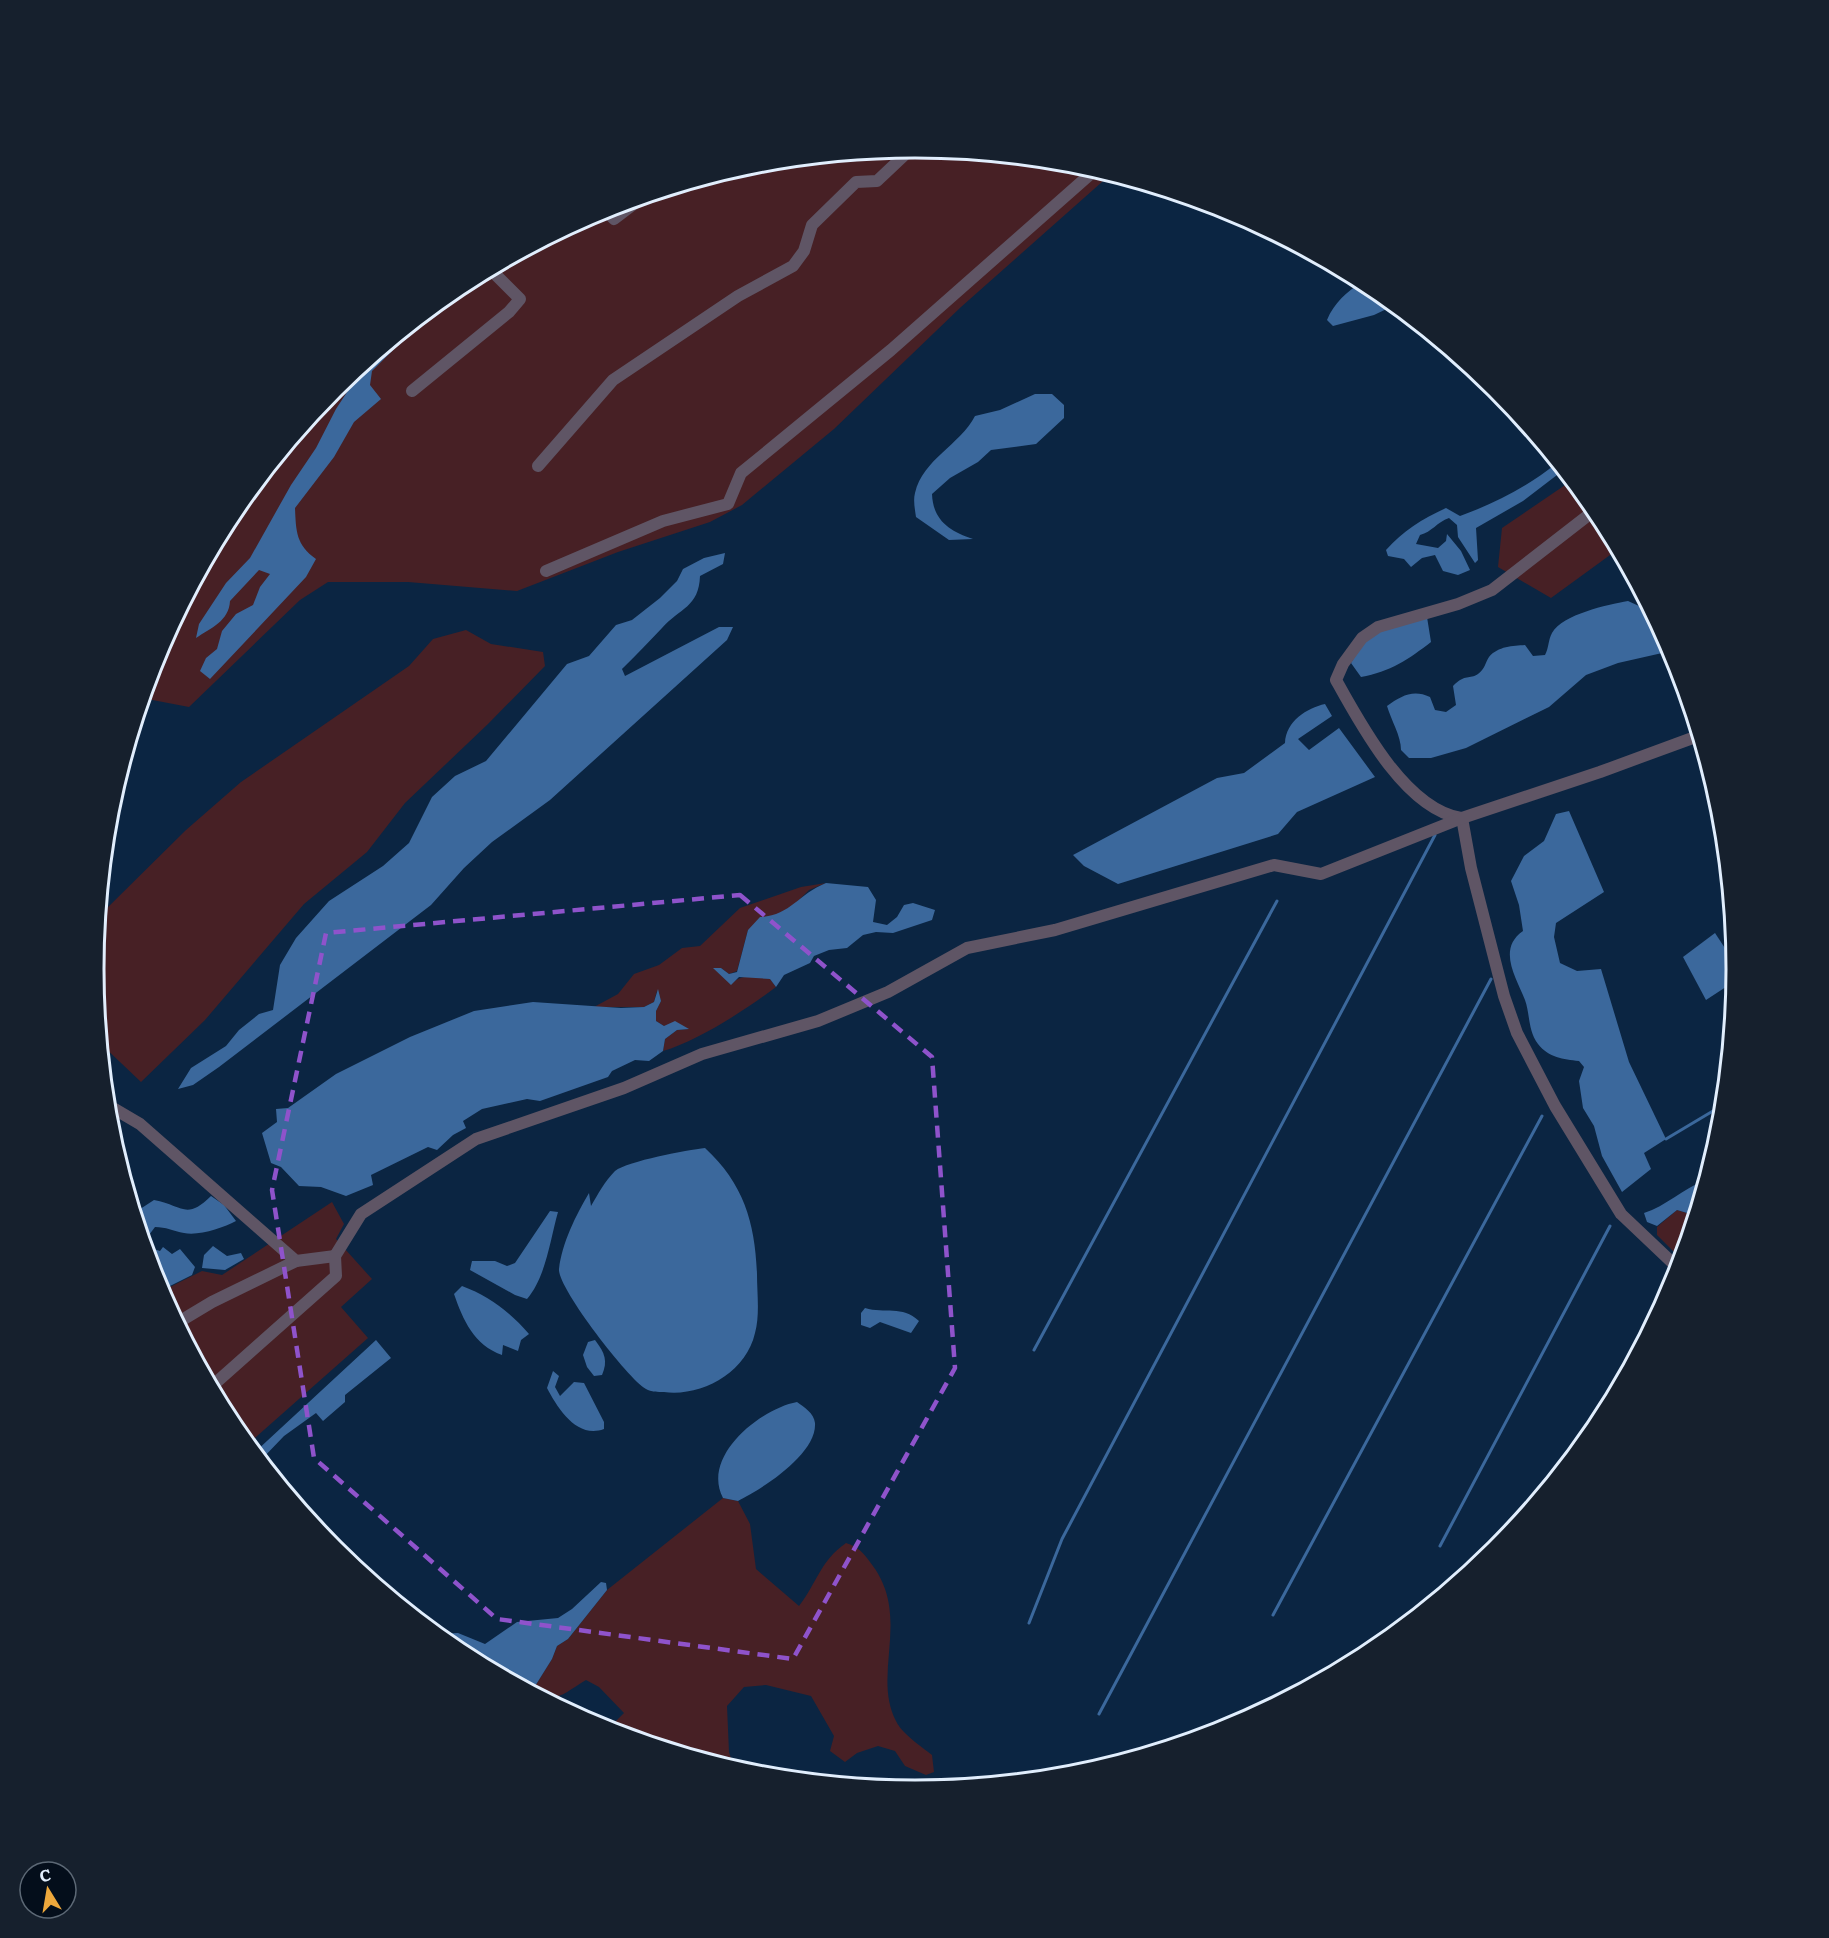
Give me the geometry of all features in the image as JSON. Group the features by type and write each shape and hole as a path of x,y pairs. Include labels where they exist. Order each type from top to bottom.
{"street":[{"path":"538,466 614,380 738,296 793,266 804,250 812,225 856,182 877,181 901,158"},
{"path":"546,571 663,522 728,504 741,473 891,350 1087,177"},
{"path":"412,391 509,312 520,298 496,275"},
{"path":"1462,818 1448,816 1424,803 1400,780 1336,680 1343,664 1362,638 1378,627 1458,604 1492,590 1587,516"},
{"path":"217,1382 336,1276 335,1256 360,1214 476,1140 624,1088 702,1054 818,1022 888,992 967,948 1055,930 1274,866 1321,874 1462,818 1692,738"},
{"path":"1462,818 1471,868 1504,996 1516,1033 1555,1106 1621,1214 1671,1261"},
{"path":"116,1110 140,1124 296,1261"},
{"path":"183,1319 212,1302 296,1261 335,1256"}],"highlighted area":[{"path":"740,895 932,1057 955,1368 793,1659 497,1619 314,1458 272,1190 326,933"}],"shaded area":[{"path":"914,158 968,160 1020,165 1103,181 961,307 834,429 742,505 710,522 618,552 517,591 408,582 328,582 300,600 189,707 150,700 187,610 212,563 240,518 271,475 305,434 380,359 464,295 509,267 604,220 654,201 756,174 809,165"},
{"path":"1565,485 1611,554 1551,598 1498,567 1502,528"},
{"path":"466,630 491,644 543,652 545,666 405,803 367,852 304,904 205,1020 141,1082 108,1050 104,969 106,909 186,830 241,782 409,666 433,639"},
{"path":"826,883 809,890 793,906 748,930 737,971 729,974 721,968 714,968 731,984 740,978 754,976 770,979 776,987 706,1032 663,1051 665,1039 677,1030 688,1029 664,1026 656,1021 656,1011 661,1001 657,991 654,1002 644,1007 594,1007 618,994 634,974 659,965 682,948 700,946 740,908 801,887"},
{"path":"332,1202 344,1224 336,1239 372,1279 341,1307 368,1338 254,1439 212,1374 187,1328 169,1288 202,1271 222,1275"},
{"path":"1677,1210 1687,1213 1674,1252 1657,1235 1657,1227"},
{"path":"723,1498 738,1501 750,1524 756,1569 799,1606 824,1565 837,1550 846,1543 857,1548 867,1558 882,1582 889,1603 891,1623 887,1684 889,1703 903,1731 932,1755 934,1772 926,1775 905,1766 895,1751 878,1746 857,1753 845,1762 830,1751 834,1736 811,1696 766,1685 744,1687 727,1706 731,1758 654,1737 615,1722 624,1713 599,1687 586,1680 557,1696 536,1685 552,1659 557,1646 568,1639 607,1590"}],"water":[{"path":"1352,289 1385,310 1333,326 1327,320 1333,308"},
{"path":"398,344 372,371 370,385 381,399 354,422 334,457 295,508 298,537 304,548 316,559 306,577 210,679 200,671 206,658 217,649 222,631 236,614 253,605 260,587 270,574 259,570 230,601 223,619 196,638 199,624 226,583 250,558 291,485 316,448 350,387"},
{"path":"1035,394 1052,394 1064,405 1064,418 1036,444 991,450 978,462 950,478 932,494 935,511 939,518 950,528 973,539 949,540 916,517 914,496 919,481 975,416 1000,410"},
{"path":"1552,467 1558,475 1523,501 1476,528 1478,560 1475,563 1458,537 1457,525 1449,518 1420,535 1416,544 1438,548 1446,541 1447,534 1461,551 1470,570 1458,575 1443,571 1435,555 1422,558 1411,567 1404,559 1388,556 1386,550 1392,543 1413,526 1429,517 1446,508 1460,516 1486,506 1511,494"},
{"path":"725,553 723,564 700,576 699,586 692,601 622,669 625,676 719,627 733,627 727,640 550,800 492,842 464,868 431,905 219,1067 193,1085 178,1089 191,1068 226,1046 239,1030 259,1014 273,1010 280,965 296,938 329,901 383,866 409,843 432,797 455,776 486,761 567,664 589,656 616,625 632,620 660,598 677,581 683,569 704,558"},
{"path":"1628,601 1640,606 1661,653 1618,663 1586,675 1549,707 1466,748 1431,758 1409,758 1401,750 1398,734 1387,706 1392,702 1407,695 1424,695 1430,697 1435,710 1446,712 1456,705 1453,686 1461,679 1478,674 1493,653 1506,647 1525,645 1533,656 1545,655 1552,633 1558,626 1586,611"},
{"path":"1427,617 1431,642 1399,664 1361,677 1351,663 1366,642 1382,630"},
{"path":"1325,704 1332,716 1298,739 1309,750 1339,728 1375,777 1297,812 1278,834 1118,884 1084,866 1073,855 1217,778 1244,773 1285,743 1286,735 1293,722 1305,712"},
{"path":"1569,811 1604,892 1556,923 1554,937 1560,963 1577,971 1601,969 1629,1062 1666,1139 1644,1153 1651,1169 1622,1192 1602,1156 1594,1126 1583,1108 1579,1081 1584,1067 1579,1061 1552,1055 1538,1044 1532,1034 1525,1000 1511,964 1511,946 1515,938 1523,931 1519,905 1511,881 1524,856 1544,841 1556,814"},
{"path":"826,883 868,887 876,900 873,922 887,925 897,917 904,905 913,903 935,910 932,920 893,933 876,932 863,935 847,948 829,950 814,956 810,963 784,975 776,987 770,979 739,977 731,985 713,968 721,968 729,974 737,972 748,930 760,917 770,916 787,909"},
{"path":"1715,933 1725,949 1725,987 1706,1000 1683,957"},
{"path":"658,989 661,1001 656,1011 656,1021 664,1026 675,1021 689,1029 677,1030 665,1039 663,1051 649,1061 635,1060 612,1071 608,1077 540,1101 527,1099 482,1109 463,1121 466,1128 453,1135 437,1150 428,1147 371,1175 373,1185 346,1196 321,1187 299,1186 281,1167 271,1163 262,1133 277,1122 276,1109 288,1108 336,1074 410,1037 474,1011 533,1002 621,1008 644,1007 654,1002"},
{"path":"705,1148 738,1190 750,1221 756,1255 757,1326 750,1347 742,1360 720,1379 693,1391 678,1393 652,1391 637,1382 625,1369 595,1332 569,1294 561,1279 559,1269 563,1249 579,1210 589,1193 591,1206 615,1171 644,1160"},
{"path":"1696,1184 1687,1213 1677,1210 1657,1226 1647,1222 1644,1213"},
{"path":"211,1196 224,1205 236,1221 218,1229 190,1234 155,1227 149,1235 140,1209 154,1200 189,1210 203,1204"},
{"path":"550,1211 558,1212 547,1258 539,1280 527,1299 515,1295 470,1270 472,1261 495,1261 507,1266 515,1263"},
{"path":"213,1246 227,1256 241,1253 244,1259 225,1270 202,1268 204,1255"},
{"path":"163,1247 172,1254 180,1249 195,1267 192,1275 168,1287 154,1249 160,1251"},
{"path":"462,1286 499,1306 529,1334 521,1340 518,1351 503,1345 502,1355 492,1351 477,1338 461,1313 454,1294"},
{"path":"865,1308 900,1311 919,1321 911,1333 880,1322 870,1328 861,1325 861,1313"},
{"path":"376,1340 391,1358 345,1395 345,1402 323,1421 316,1413 284,1436 265,1455 260,1448"},
{"path":"595,1340 603,1353 605,1365 602,1375 594,1376 587,1367 583,1355 588,1342"},
{"path":"553,1371 559,1376 555,1387 560,1396 574,1382 584,1383 604,1422 604,1429 585,1430 563,1413 547,1388"},
{"path":"797,1402 813,1416 815,1423 813,1435 807,1447 786,1469 760,1488 738,1501 723,1498 718,1482 720,1466 727,1451 752,1424 782,1406"},
{"path":"601,1582 606,1583 607,1590 568,1639 557,1646 552,1659 536,1685 451,1633 458,1633 485,1644 517,1622 558,1618 572,1609"}],"waterway":[{"path":"1029,1623 1062,1539 1435,835"},
{"path":"1034,1350 1277,901"},
{"path":"1099,1714 1491,979"},
{"path":"1666,1139 1713,1111"},
{"path":"1273,1615 1542,1116"},
{"path":"1440,1546 1610,1226"}]}
